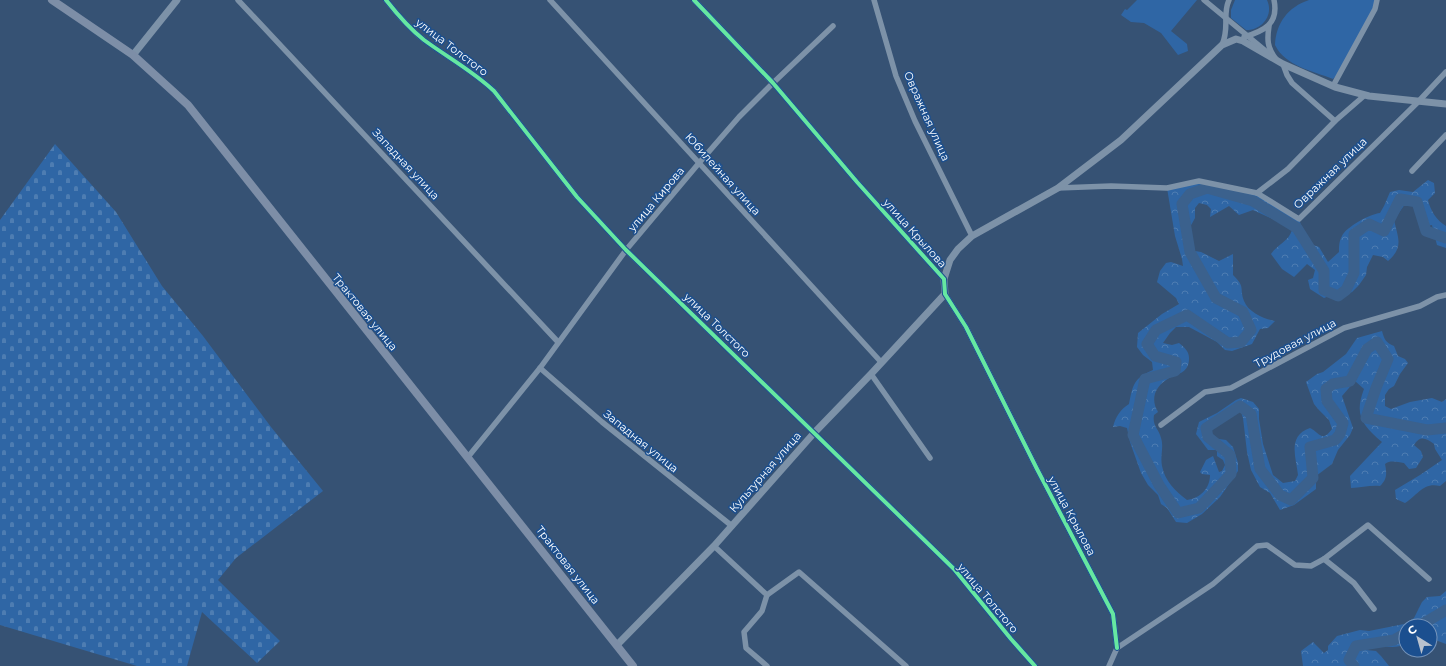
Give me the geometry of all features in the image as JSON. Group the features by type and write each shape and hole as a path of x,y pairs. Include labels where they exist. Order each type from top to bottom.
{"main road":[{"name":"Трактовая улица","path":"52,0 133,55 188,105 356,319 468,457 633,666"}],"street":[{"path":"133,55 177,0"},
{"name":"Западная улица","path":"238,0 558,342"},
{"name":"улица Толстого","path":"386,0 398,15 423,39 484,82 494,92 577,197 626,250 954,569 1035,666"},
{"name":"Юбилейная улица","path":"550,0 881,362"},
{"name":"улица Крылова","path":"694,0 773,82 857,182 944,279 945,294 966,327 1036,469 1113,614 1117,648"},
{"name":"Овражная улица","path":"874,0 896,76 915,121 972,236"},
{"path":"1204,0 1281,63"},
{"path":"1222,45 1227,30 1226,7 1229,0"},
{"path":"1274,0 1274,13 1269,26 1267,38 1269,48 1281,63 1292,83 1335,121"},
{"path":"1333,86 1375,9 1377,0"},
{"name":"улица Кирова","path":"468,457 540,368 626,250 699,163 739,117 773,82 833,26"},
{"path":"1222,45 1260,32 1269,26"},
{"path":"1236,39 1249,43 1281,63 1333,86 1365,95 1446,104"},
{"name":"Овражная улица","path":"944,279 950,260 958,249 972,236 1058,188 1121,140 1222,45"},
{"name":"Овражная улица","path":"1058,188 1111,186 1167,188 1199,181 1257,193 1299,219 1418,102 1446,72"},
{"path":"1257,193 1288,169 1335,121 1365,95"},
{"path":"1412,171 1446,135"},
{"name":"Культурная улица","path":"617,645 714,546 814,433 945,294"},
{"name":"Трудовая улица","path":"1161,425 1205,392 1231,388 1344,328 1420,306 1437,297 1446,295"},
{"name":"Западная улица","path":"540,368 602,422 732,526"},
{"path":"871,374 930,458"},
{"path":"1109,666 1117,648 1213,584 1257,546 1267,545 1295,565 1311,566 1324,560 1368,525 1429,580"},
{"path":"714,546 767,595"},
{"path":"1324,560 1354,584 1374,609"},
{"path":"767,666 746,648 744,632 762,611 767,595 799,572 906,666"}],"green space":[{"path":"1137,0 1197,0 1171,31 1187,44 1188,51 1178,55 1161,33 1144,23 1131,22 1121,15 1125,9 1127,10"},
{"path":"1235,0 1267,0 1269,6 1268,16 1262,24 1246,30 1231,18 1231,10"},
{"path":"1309,0 1375,0 1374,8 1337,75 1333,79 1292,63 1285,58 1275,45 1278,30 1284,17 1295,7"},
{"path":"55,144 116,212 162,286 203,336 271,427 323,491 236,558 218,580 280,641 257,663 202,612 187,666 137,666 0,625 0,220"},
{"path":"1428,180 1434,183 1435,193 1428,200 1430,208 1434,215 1446,226 1446,248 1437,245 1432,225 1421,227 1413,205 1405,204 1394,220 1398,237 1398,247 1393,256 1388,261 1383,257 1373,255 1367,267 1366,275 1359,285 1352,292 1343,297 1337,293 1324,298 1310,289 1308,280 1313,278 1315,270 1307,264 1294,277 1282,269 1271,254 1286,240 1290,234 1292,230 1286,225 1253,210 1239,215 1229,206 1210,217 1211,209 1207,205 1199,203 1195,208 1195,218 1189,229 1190,242 1195,251 1201,252 1219,261 1233,254 1233,275 1241,285 1246,305 1253,312 1266,319 1275,321 1268,328 1260,329 1252,344 1232,351 1225,350 1217,342 1189,327 1176,327 1163,343 1172,345 1179,343 1188,353 1189,363 1183,372 1164,381 1157,389 1154,402 1158,412 1154,415 1154,419 1162,441 1162,462 1165,476 1178,493 1187,500 1200,495 1208,485 1210,475 1202,474 1200,472 1206,460 1213,456 1219,472 1222,471 1225,465 1223,460 1217,456 1217,450 1208,450 1196,434 1199,422 1241,398 1253,402 1259,409 1263,444 1273,475 1283,483 1295,481 1298,475 1295,448 1298,436 1310,428 1321,436 1326,435 1332,429 1329,420 1314,404 1306,382 1317,374 1323,372 1346,354 1357,338 1382,331 1389,344 1394,346 1398,356 1405,359 1408,363 1394,386 1389,389 1385,395 1385,406 1391,409 1410,402 1432,398 1442,402 1446,399 1446,481 1440,486 1429,486 1421,490 1405,503 1396,499 1395,490 1442,460 1435,449 1434,444 1423,438 1414,445 1421,451 1423,457 1416,468 1409,469 1404,463 1389,462 1385,464 1386,476 1380,486 1351,488 1350,476 1382,442 1369,430 1362,419 1360,406 1364,389 1355,381 1342,396 1353,428 1350,435 1338,450 1332,464 1316,476 1316,489 1294,505 1280,510 1270,493 1260,487 1251,470 1247,452 1243,418 1240,409 1220,422 1211,432 1212,438 1226,440 1233,447 1238,463 1238,471 1220,497 1202,514 1187,523 1176,522 1167,508 1161,504 1158,495 1148,485 1141,473 1130,442 1127,428 1120,426 1113,427 1119,414 1129,404 1135,382 1153,370 1152,362 1143,355 1137,347 1138,333 1162,314 1179,304 1176,298 1157,282 1160,271 1166,263 1171,262 1183,266 1175,236 1167,188 1197,181 1257,193 1299,219 1305,237 1313,245 1319,247 1328,262 1339,252 1340,240 1344,232 1370,216 1380,213 1390,192 1399,190 1413,192"},
{"path":"1446,591 1446,644 1438,641 1438,618 1414,618 1422,602 1427,597 1440,596"},
{"path":"1398,625 1398,646 1376,647 1366,650 1376,651 1389,666 1303,666 1301,651 1313,642 1324,653 1328,650 1328,646 1337,636 1360,630 1369,631"}],"waterway":[{"path":"1446,238 1426,231 1417,202 1400,199 1384,231 1369,224 1354,234 1354,273 1346,290 1338,296 1324,290 1324,271 1297,228 1253,201 1207,188 1190,194 1182,204 1190,252 1216,298 1243,312 1251,330 1241,342 1228,343 1187,315 1156,330 1147,344 1155,356 1176,362 1175,371 1145,379 1133,435 1159,485 1178,513 1199,508 1231,474 1230,455 1208,437 1206,428 1240,406 1251,414 1260,469 1280,495 1291,500 1313,478 1310,447 1335,440 1340,434 1343,423 1327,401 1326,389 1333,384 1350,381 1367,349 1377,342 1388,359 1366,418 1427,430 1446,428"},
{"path":"1432,618 1446,610"},
{"path":"1354,666 1349,660 1356,646 1394,640 1398,638"}],"cycle path":[{"path":"386,0 419,36 460,64 494,91 577,197 626,250 954,569 1035,666"},
{"path":"694,0 773,83 857,182 944,279 945,294 966,327 1037,469 1113,614 1117,648"}]}
